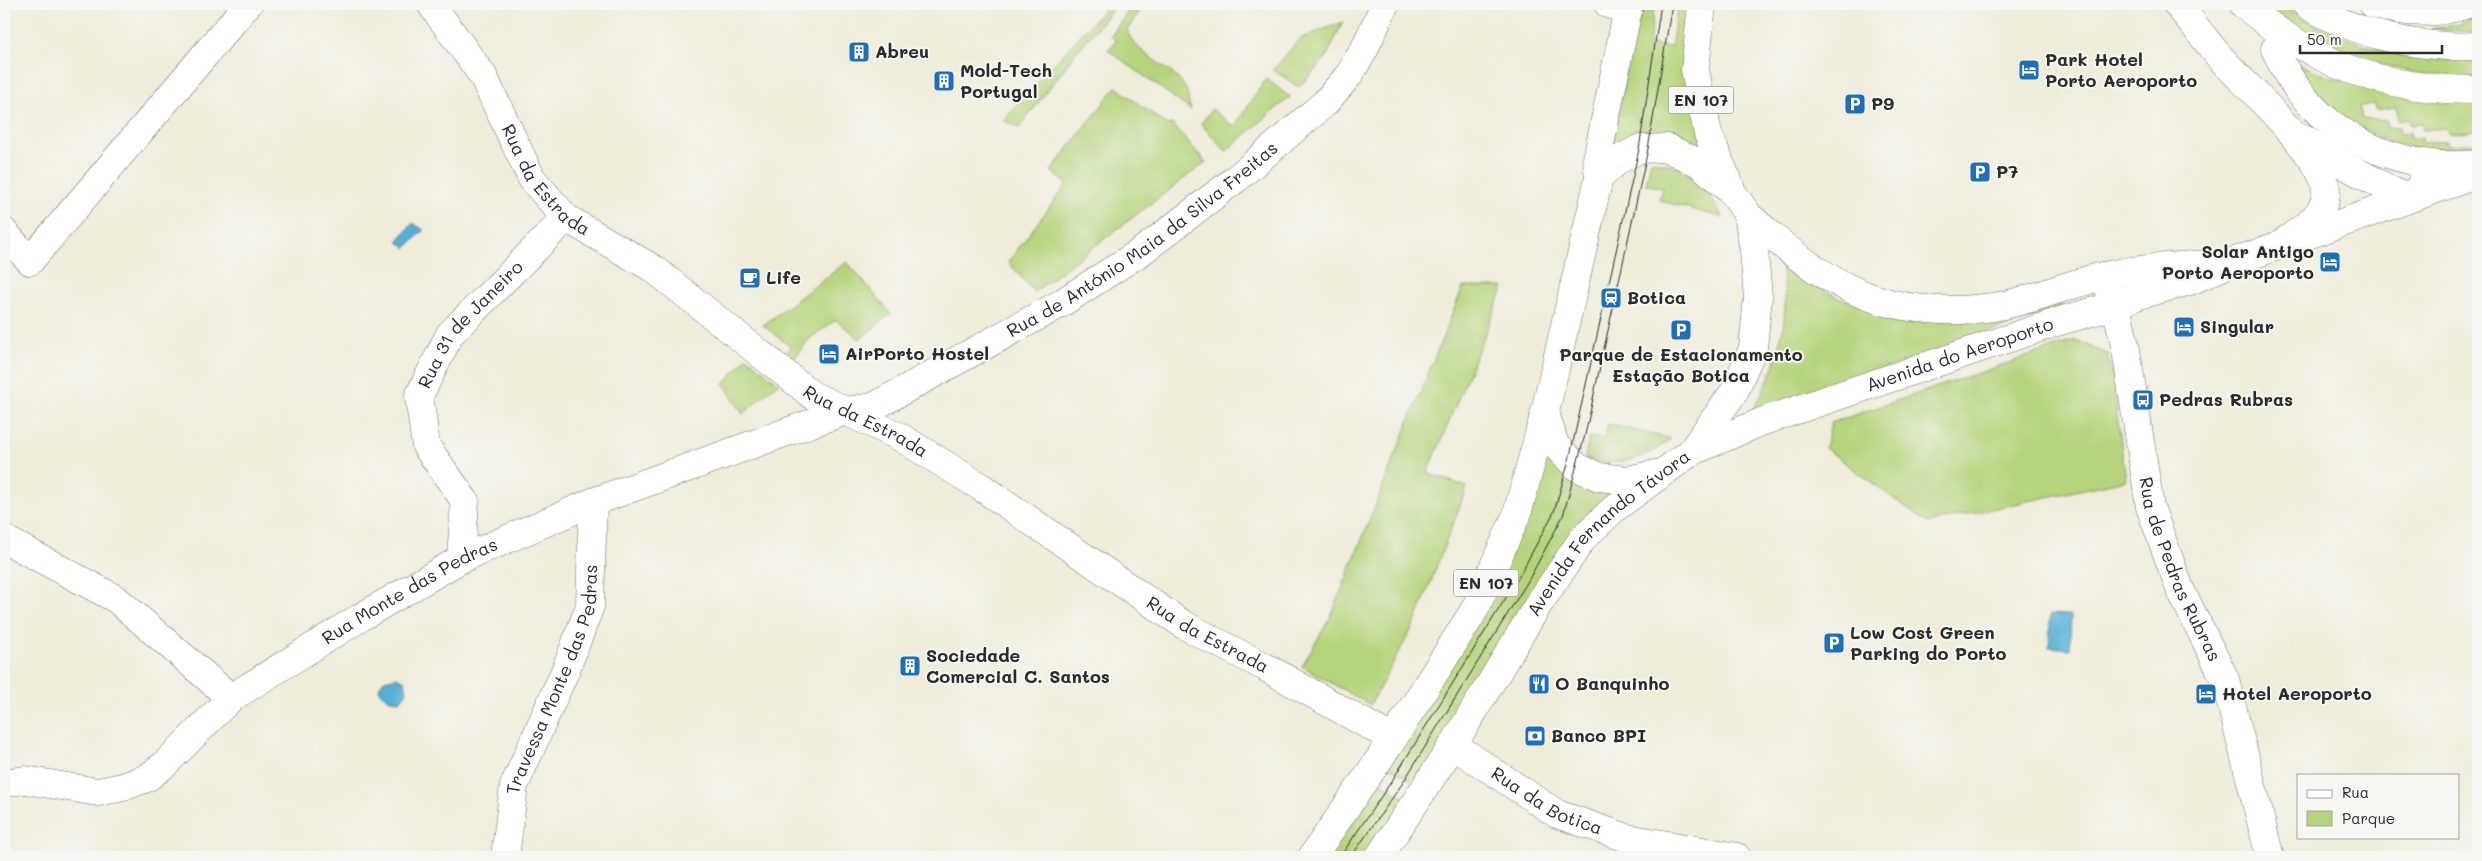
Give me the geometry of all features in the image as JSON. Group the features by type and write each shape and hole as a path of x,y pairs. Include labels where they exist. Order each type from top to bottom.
{"main road":[{"path":"4,232 30,261 248,4"},
{"name":"Rua da Estrada","path":"431,4 483,76 532,179 566,218 654,269 812,395 900,437 981,487 1184,625 1265,667 1393,739"},
{"name":"Rua de António Maia da Silva Freitas","path":"844,411 873,407 1060,304 1142,251 1236,179 1325,103 1349,75 1364,50 1385,4"},
{"name":"Avenida Fernando Távora","path":"1379,857 1453,745 1538,604 1583,538 1615,508 1691,452 1734,392 1753,348 1758,297 1748,215 1732,192 1708,134 1695,70 1702,4"},
{"path":"2177,4 2218,55 2279,119 2317,166 2326,186 2324,204 2317,215 2282,244"},
{"path":"2243,4 2273,29 2296,44 2326,60 2367,76 2406,86 2442,90 2478,90"},
{"path":"2306,4 2324,15 2363,31 2392,38 2456,47 2478,46"},
{"path":"2373,4 2413,12 2436,12 2468,4"},
{"name":"EN 107","path":"1312,857 1393,739 1475,608 1517,514 1545,412 1599,178 1597,159 1622,6"},
{"path":"2275,49 2293,85 2316,112 2341,133 2388,155 2419,164 2478,164"},
{"path":"2279,119 2341,163 2407,199 2420,188 2424,181 2423,172 2419,164"},
{"name":"Avenida Fernando Távora","path":"1599,178 1618,160 1638,149 1667,148 1699,163 1732,192"},
{"name":"Avenida do Aeroporto","path":"1691,452 1761,422 2060,321 2116,305 2139,295 2190,281 2230,263 2478,174"},
{"name":"Avenida do Aeroporto","path":"1748,215 1832,280 1874,300 1924,310 1987,308 2029,298 2103,276 2179,265 2230,263"},
{"name":"Rua 31 de Janeiro","path":"460,560 465,501 426,446 419,396 450,334 566,218"},
{"name":"Rua de Pedras Rubras","path":"2103,276 2116,305 2126,350 2150,507 2180,589 2225,679 2270,857"},
{"name":"Rua Monte das Pedras","path":"4,784 25,780 98,792 123,788 147,778 164,765 231,698 362,617 460,560 593,502 844,411"},
{"path":"1545,412 1555,445 1577,467 1599,477 1627,480 1660,473"},
{"name":"Travessa Monte das Pedras","path":"505,857 514,786 566,669 590,606 593,502"},
{"path":"4,539 116,599 231,698"},
{"name":"Rua da Botica","path":"1453,745 1557,814 1627,838 1737,857"}],"green space":[{"path":"1109,4 1117,4 1075,54 1019,128 1003,120"},
{"path":"1133,4 1145,4 1127,30 1131,39 1145,53 1179,79 1186,89 1191,110 1108,50 1116,41 1111,36"},
{"path":"1638,4 1655,4 1649,44 1671,47 1678,4 1689,4 1702,142 1697,147 1684,141 1664,136 1645,139 1612,150"},
{"path":"2267,4 2279,4 2333,32 2392,53 2432,60 2478,60 2478,78 2419,74 2365,60 2320,43 2285,20"},
{"path":"2478,14 2478,32 2431,29 2460,24"},
{"path":"1343,22 1326,58 1299,87 1273,70 1301,38"},
{"path":"2291,61 2337,79 2406,98 2454,103 2478,103 2478,131 2448,134 2446,128 2423,130 2422,124 2410,125 2409,118 2398,120 2397,107 2375,110 2375,104 2359,106 2362,119 2387,121 2387,128 2399,127 2400,133 2410,132 2411,138 2422,138 2422,143 2446,140 2448,145 2478,143 2478,146 2421,150 2385,141 2336,114"},
{"path":"1266,79 1290,97 1226,151 1201,124 1212,109 1234,127"},
{"path":"1116,87 1167,125 1172,124 1206,162 1034,292 1008,262 1067,184 1051,171"},
{"path":"1651,161 1676,167 1695,179 1710,196 1723,218 1659,200 1662,188 1646,184"},
{"path":"1781,260 1805,279 1837,297 1884,312 2060,301 2062,307 1750,415 1764,389 1782,336 1785,301"},
{"path":"847,262 891,314 860,339 836,320 809,339 788,367 780,361 791,347 763,325"},
{"path":"1463,287 1504,287 1428,473 1467,487 1415,623 1370,705 1302,666 1331,616"},
{"path":"2076,340 2109,355 2126,480 1927,523 1825,448 1831,423"},
{"path":"747,357 778,383 743,414 724,384"},
{"path":"1608,424 1671,439 1651,452 1630,460 1608,462 1585,458 1589,437 1604,439"},
{"path":"1545,449 1575,480 1593,488 1617,490 1424,776 1417,772 1411,780 1388,766"},
{"path":"1379,781 1408,800 1369,857 1325,857"}],"water":[{"path":"413,223 424,230 406,248 397,241"},
{"path":"2050,614 2071,615 2070,649 2049,647"},
{"path":"397,677 405,681 407,692 400,701 390,700 380,693 379,687 384,680"}],"tram line":[{"path":"1340,857 1393,779 1517,580 1554,512 1569,460 1639,149 1661,4"},
{"path":"1351,857 1402,784 1528,581 1563,516 1585,435 1648,149 1672,4"}],"place":[{"name":"Abreu","path":"859,52"},
{"name":"Park Hotel Porto Aeroporto","path":"2029,70"},
{"name":"Mold-Tech Portugal","path":"944,81"},
{"name":"P9","path":"1855,104"},
{"name":"P7","path":"1980,172"},
{"name":"Solar Antigo Porto Aeroporto","path":"2330,262"},
{"name":"Life","path":"750,278"},
{"name":"Botica","path":"1611,298"},
{"name":"Singular","path":"2184,327"},
{"name":"Parque de Estacionamento Estação Botica","path":"1681,330"},
{"name":"AirPorto Hostel","path":"829,354"},
{"name":"Pedras Rubras","path":"2143,400"},
{"name":"Low Cost Green Parking do Porto","path":"1834,643"},
{"name":"Sociedade Comercial C. Santos","path":"910,666"},
{"name":"O Banquinho","path":"1539,684"},
{"name":"Hotel Aeroporto","path":"2206,694"},
{"name":"Banco BPI","path":"1535,736"}]}
